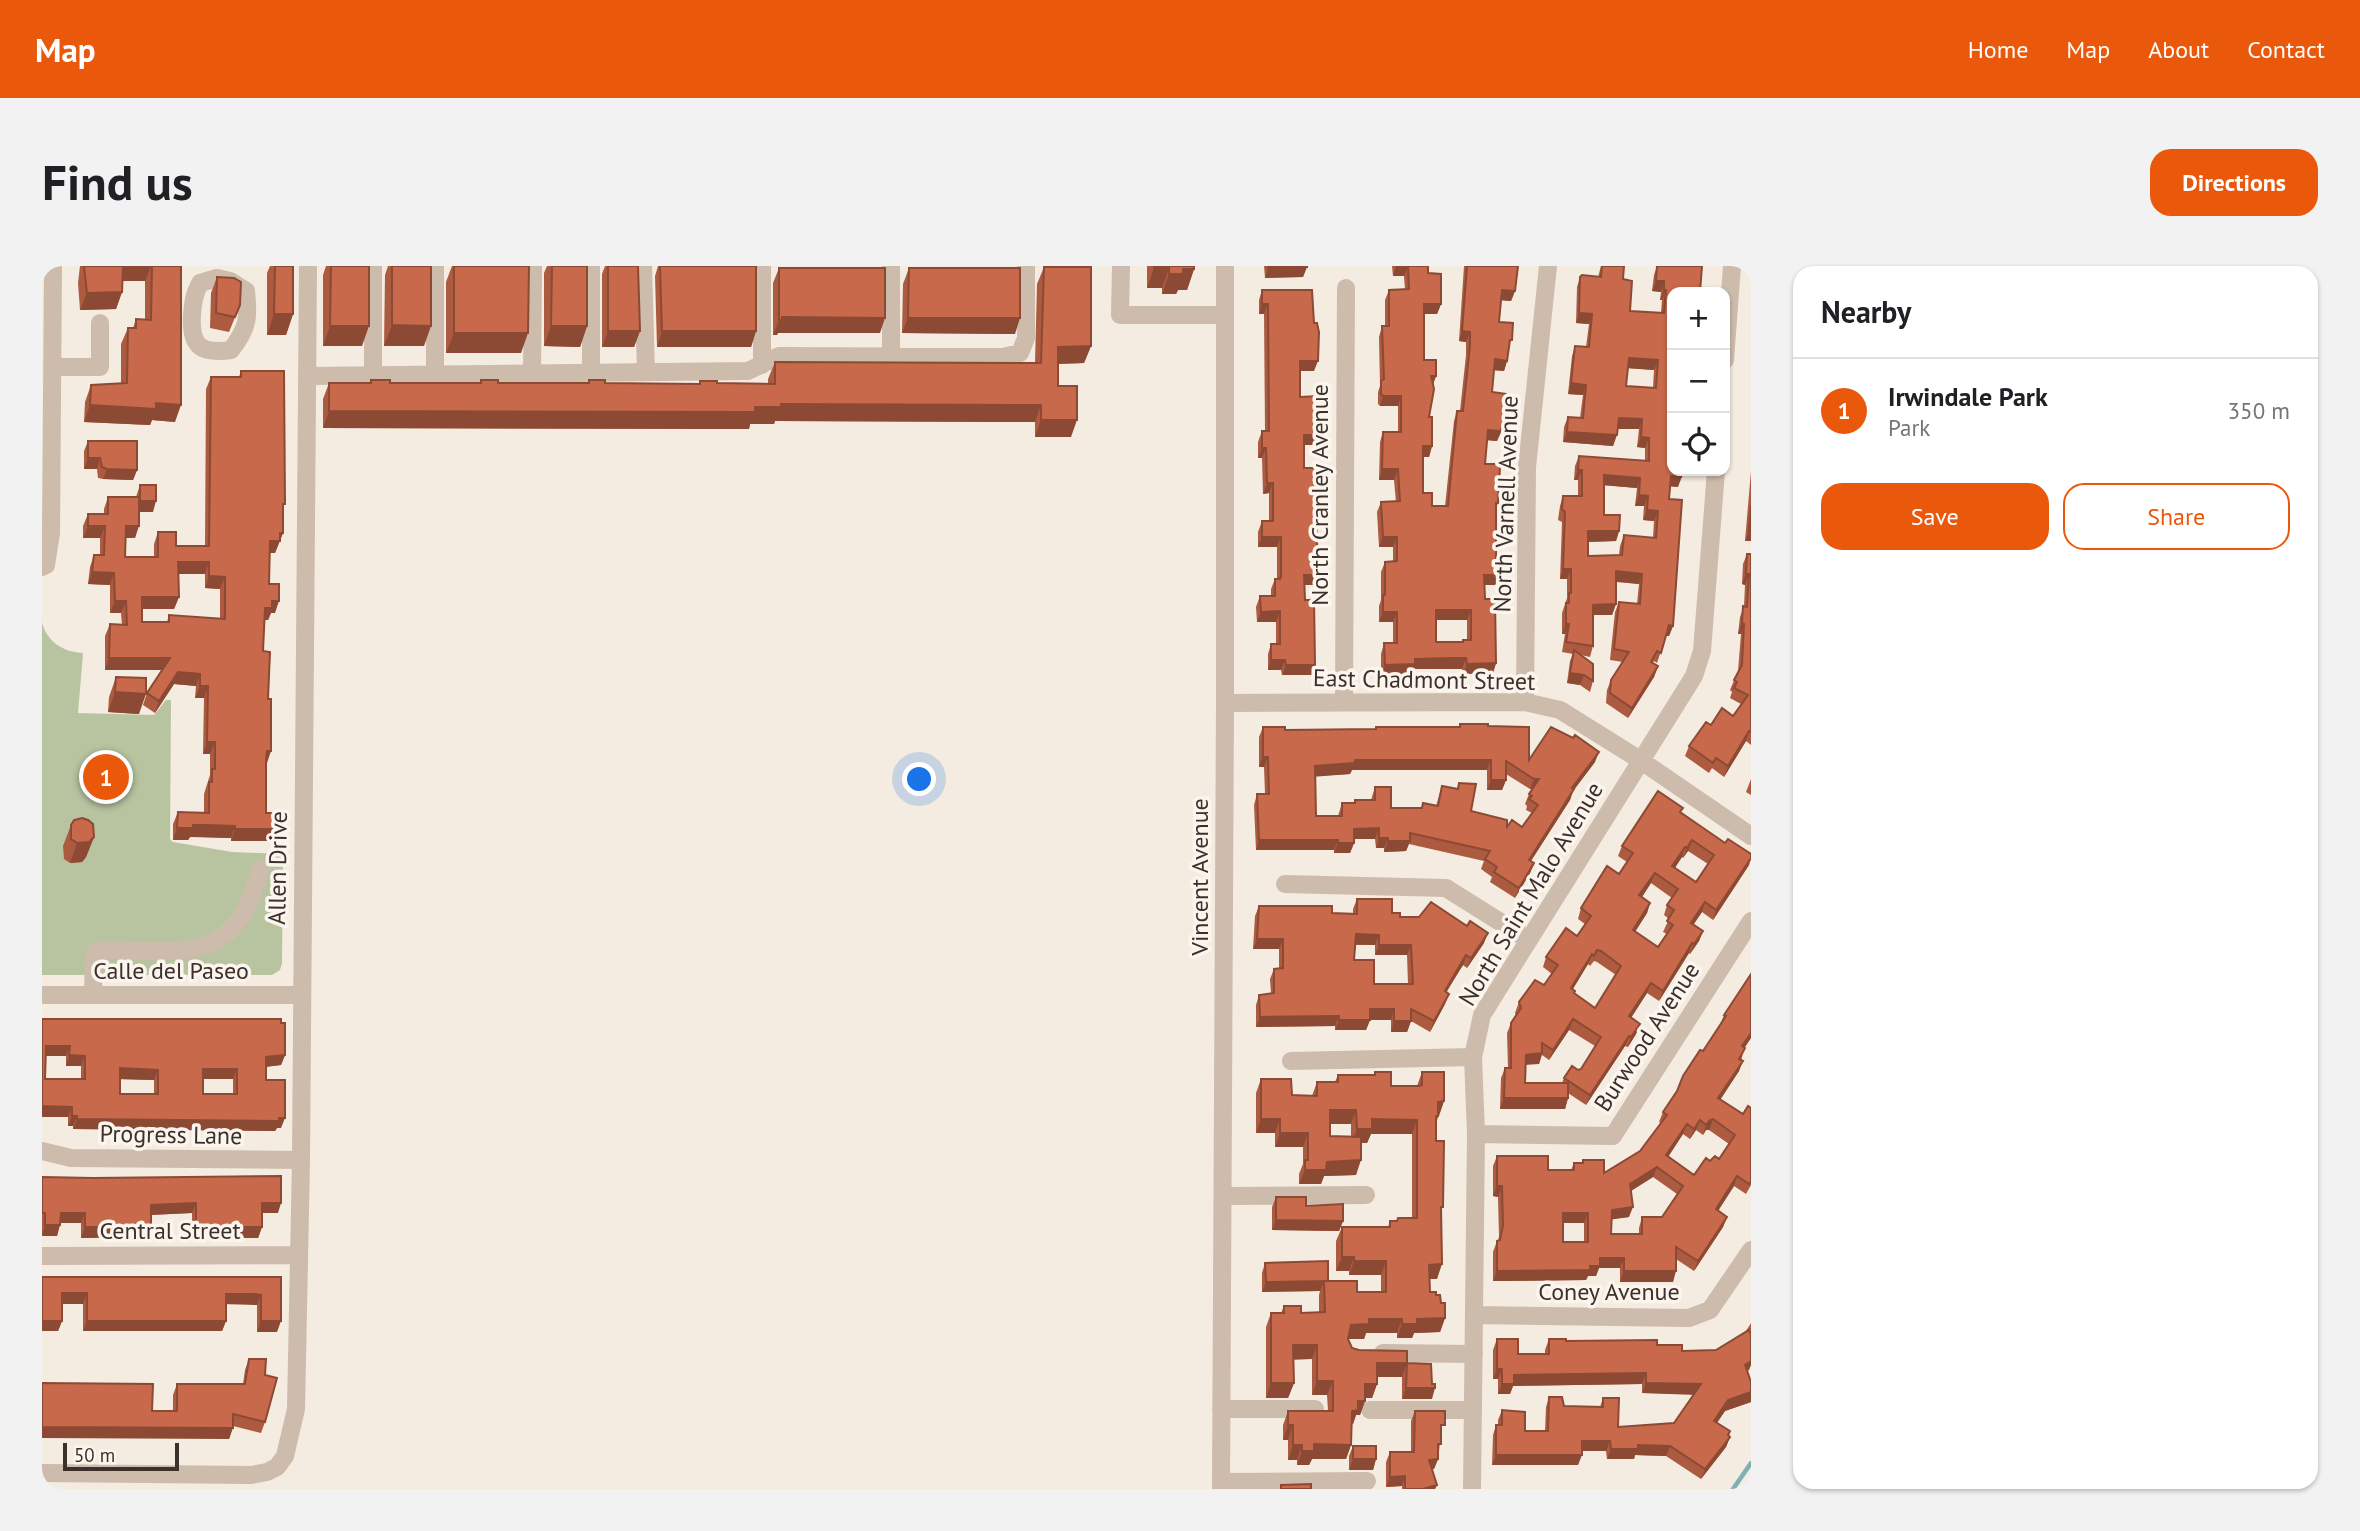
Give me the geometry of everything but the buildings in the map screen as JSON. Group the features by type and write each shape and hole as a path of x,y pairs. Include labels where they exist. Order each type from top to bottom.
{"street":[{"path":"44,566 51,533 49,356 53,266"},
{"name":"Allen Drive","path":"42,1473 251,1475 267,1472 277,1466 285,1456 296,1409 301,1160 308,266"},
{"path":"373,266 373,375"},
{"path":"435,266 435,374"},
{"path":"532,373 533,266"},
{"path":"591,266 591,373"},
{"path":"643,266 646,372"},
{"path":"762,266 762,365"},
{"path":"891,266 891,356"},
{"path":"308,376 748,372 779,356 1003,357 1020,353 1026,338 1026,266"},
{"path":"1121,266 1120,315 1225,315"},
{"name":"Vincent Avenue","path":"1221,1485 1226,703 1225,266"},
{"name":"North Varnell Avenue","path":"1525,702 1527,467 1548,266"},
{"path":"1726,350 1732,266"},
{"name":"North Cranley Avenue","path":"1344,702 1346,288"},
{"path":"49,356 100,367 100,323"},
{"name":"North Saint Malo Avenue","path":"1472,1489 1476,1134 1473,1057 1482,1015 1694,676 1702,651 1716,476"},
{"name":"East Chadmont Street","path":"1226,703 1525,702 1560,710 1751,836"},
{"path":"93,995 94,954 98,950 181,949 206,945 227,932 243,915 255,894 260,869"},
{"path":"1285,884 1446,888 1529,940"},
{"name":"Burwood Avenue","path":"1476,1134 1613,1136 1751,921"},
{"name":"Calle del Paseo","path":"42,995 301,995"},
{"path":"1291,1061 1473,1057"},
{"name":"Progress Lane","path":"42,1151 71,1158 301,1160"},
{"path":"1223,1196 1366,1195"},
{"name":"Coney Avenue","path":"1475,1315 1689,1318 1710,1310 1751,1250"},
{"name":"Central Street","path":"42,1256 298,1255"},
{"path":"1366,1353 1474,1353"},
{"path":"1221,1409 1315,1409"},
{"path":"1370,1410 1473,1410"},
{"path":"1221,1485 1367,1481"}],"green space":[{"path":"42,623 48,636 58,645 69,651 83,653 78,713 154,715 166,700 171,700 170,839 173,842 232,852 283,854 280,970 272,975 42,975"}],"waterway":[{"path":"1733,1489 1751,1463"}],"place":[{"name":"Irwindale Park","path":"106,777"}]}
